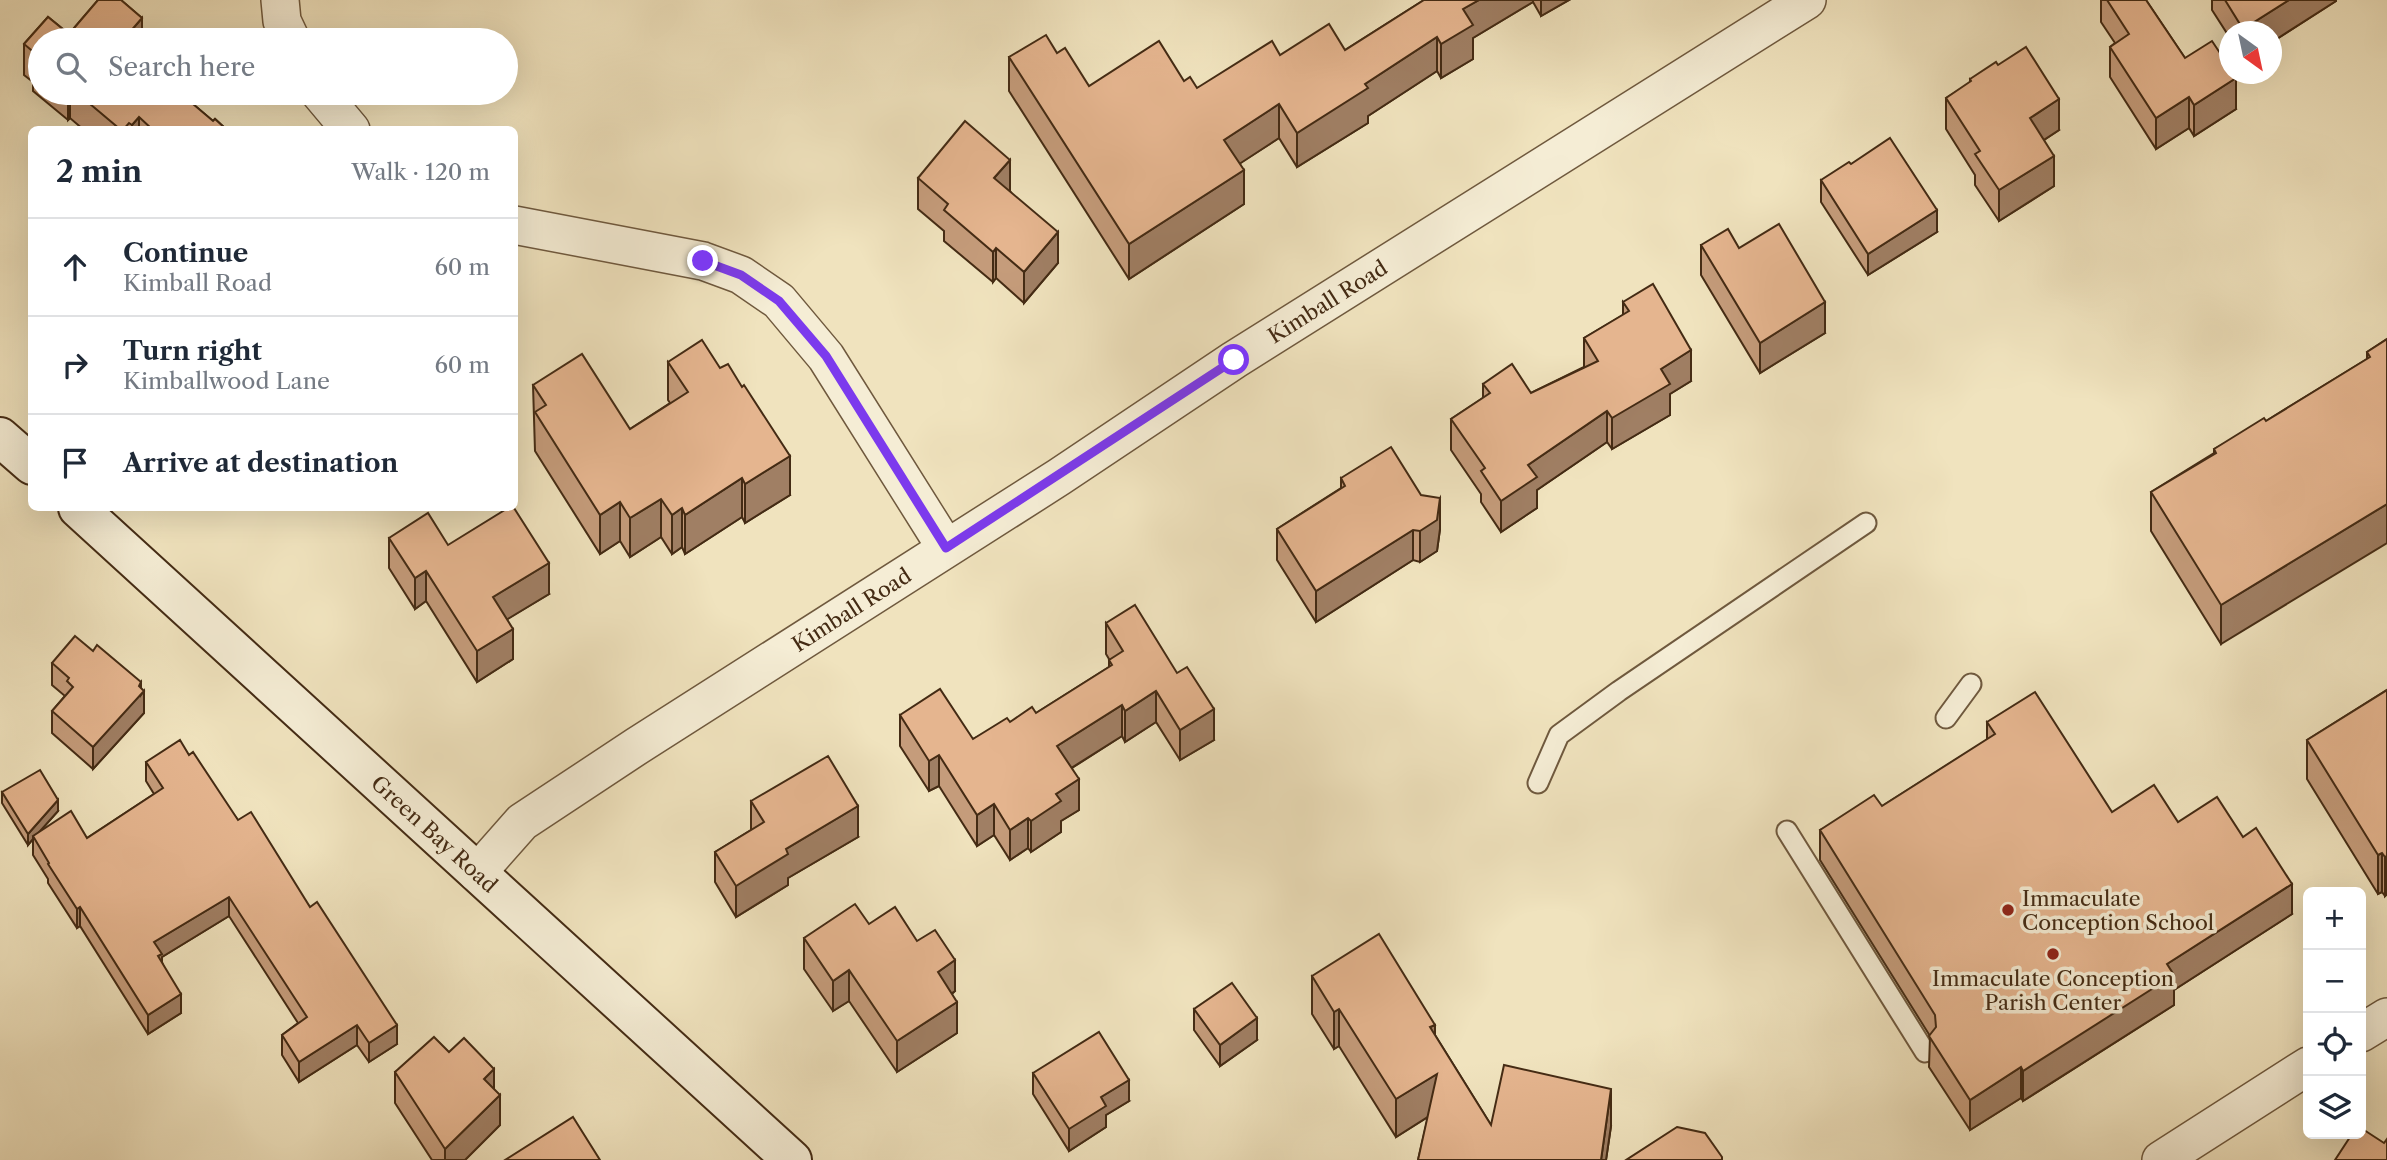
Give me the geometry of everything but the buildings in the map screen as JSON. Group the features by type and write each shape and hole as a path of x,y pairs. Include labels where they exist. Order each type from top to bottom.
{"main road":[{"path":"0,437 28,462"},
{"name":"Green Bay Road","path":"81,511 792,1160"}],"street":[{"path":"280,0 285,28"},
{"name":"Kimball Road","path":"477,873 522,822 649,738 1234,360 1807,0"},
{"path":"330,105 348,126"},
{"path":"518,226 703,261 741,275 779,301 826,356 946,548"},
{"path":"2366,1030 2387,1017"},
{"path":"2161,1160 2303,1069"}],"lane":[{"path":"1538,783 1559,735 1629,684 1866,523"},
{"path":"1946,718 1971,684"},
{"path":"1787,831 1926,1052"}],"place":[{"name":"Immaculate Conception School","path":"2008,910"},
{"name":"Immaculate Conception Parish Center","path":"2053,954"}],"route":[{"path":"703,261 741,275 779,301 826,356 946,548 1059,477 1234,360"}]}
